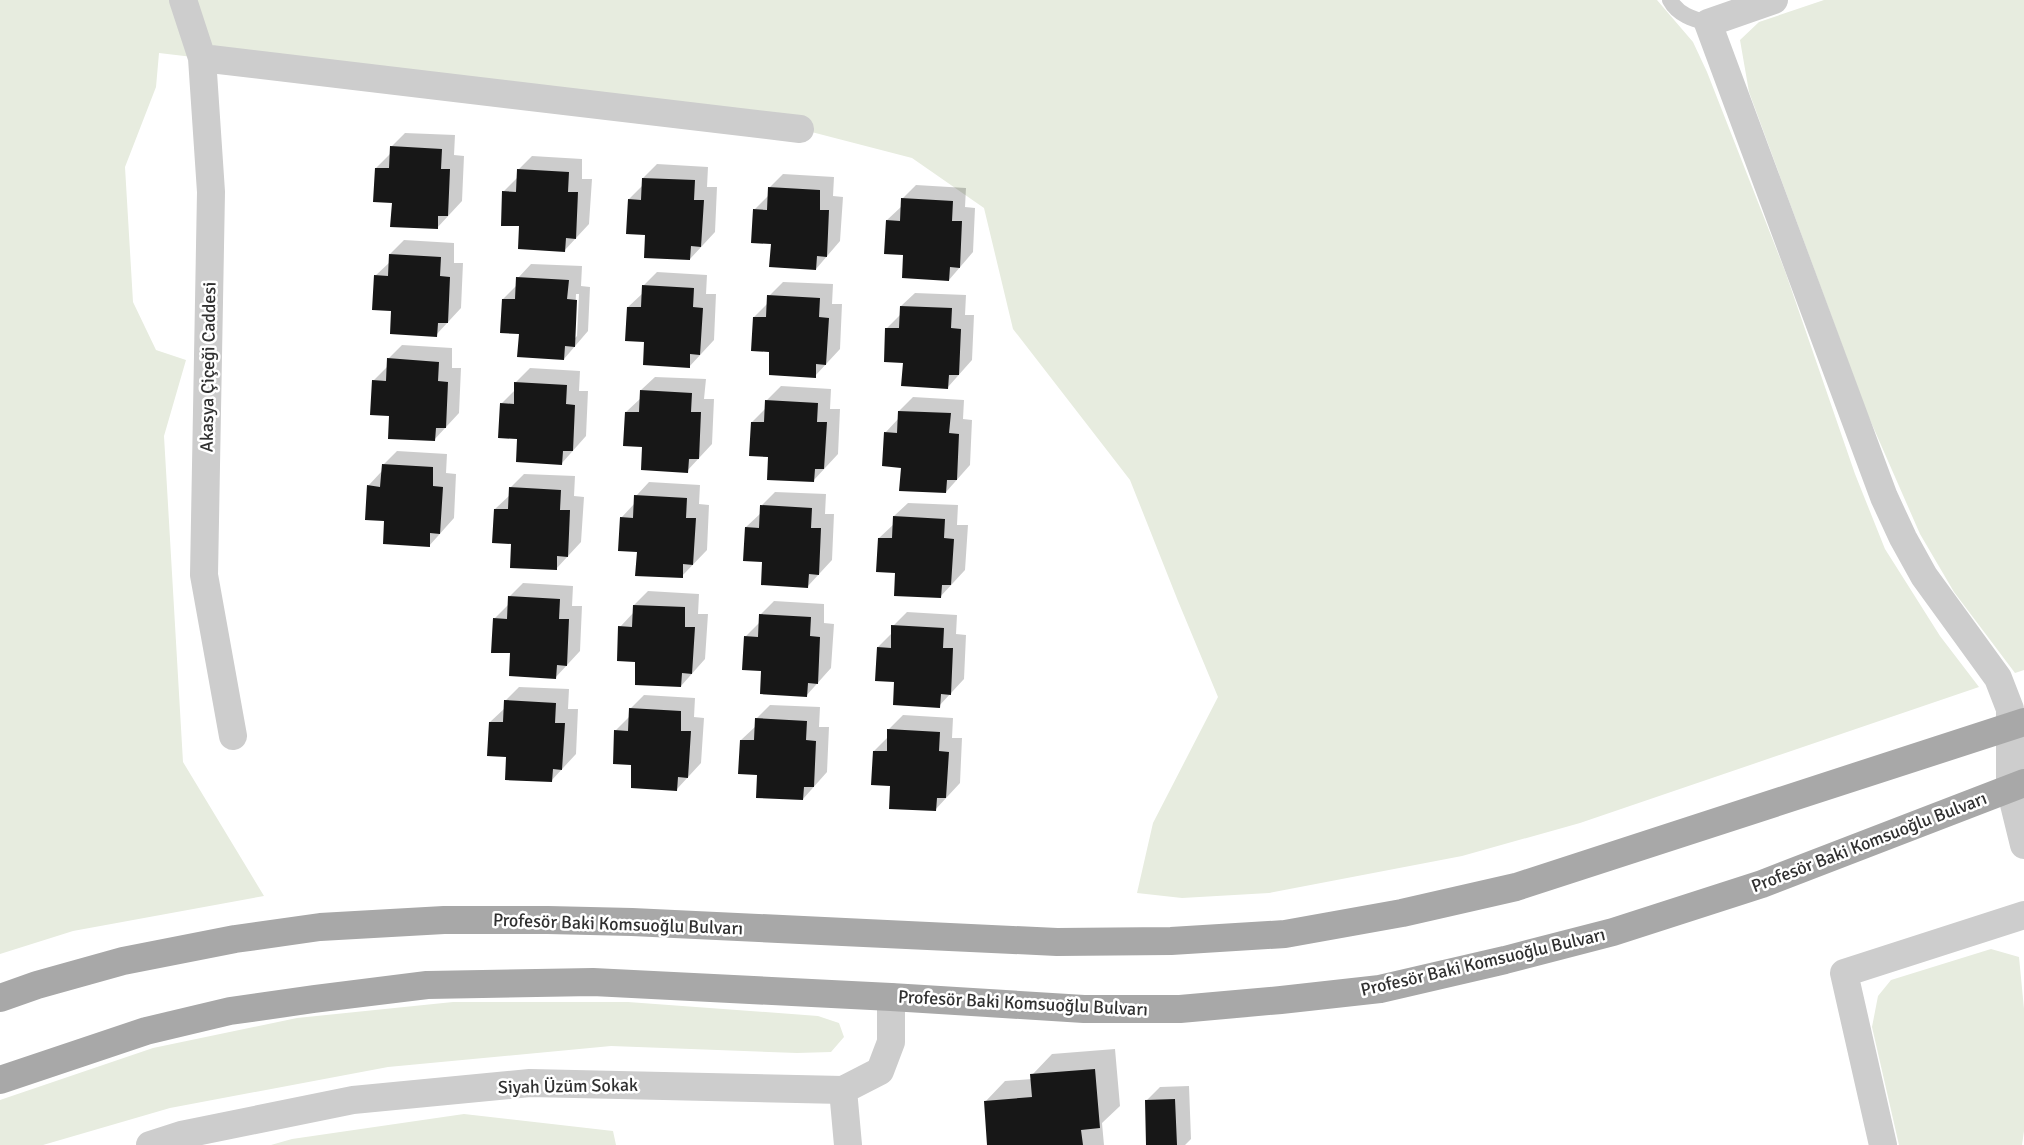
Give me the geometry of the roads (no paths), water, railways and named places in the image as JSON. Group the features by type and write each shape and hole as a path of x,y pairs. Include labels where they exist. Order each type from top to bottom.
{"main road":[{"name":"Profesör Baki Komsuoğlu Bulvarı","path":"0,998 37,985 123,961 235,939 320,927 444,920 632,922 1057,942 1172,941 1284,934 1402,913 1516,887 2018,724"},
{"name":"Profesör Baki Komsuoğlu Bulvarı","path":"0,1080 146,1031 230,1011 427,985 593,982 1084,1009 1180,1009 1380,989 1505,960 1612,932 1762,884 2017,786"}],"street":[{"name":"Akasya Çiçeği Caddesi","path":"183,0 202,58 211,192 204,575 233,736"},
{"path":"1774,0 1708,24 1884,498 1924,576 1998,678 2018,724 2017,786 2024,846"},
{"path":"202,58 800,129"},
{"path":"1883,1145 1844,973 2024,914"},
{"name":"Siyah Üzüm Sokak","path":"150,1145 181,1135 353,1100 530,1083 843,1090 880,1071 891,1042 891,997"},
{"path":"843,1090 848,1145"}],"lane":[{"path":"1670,0 1673,6 1686,17 1708,24"}]}
